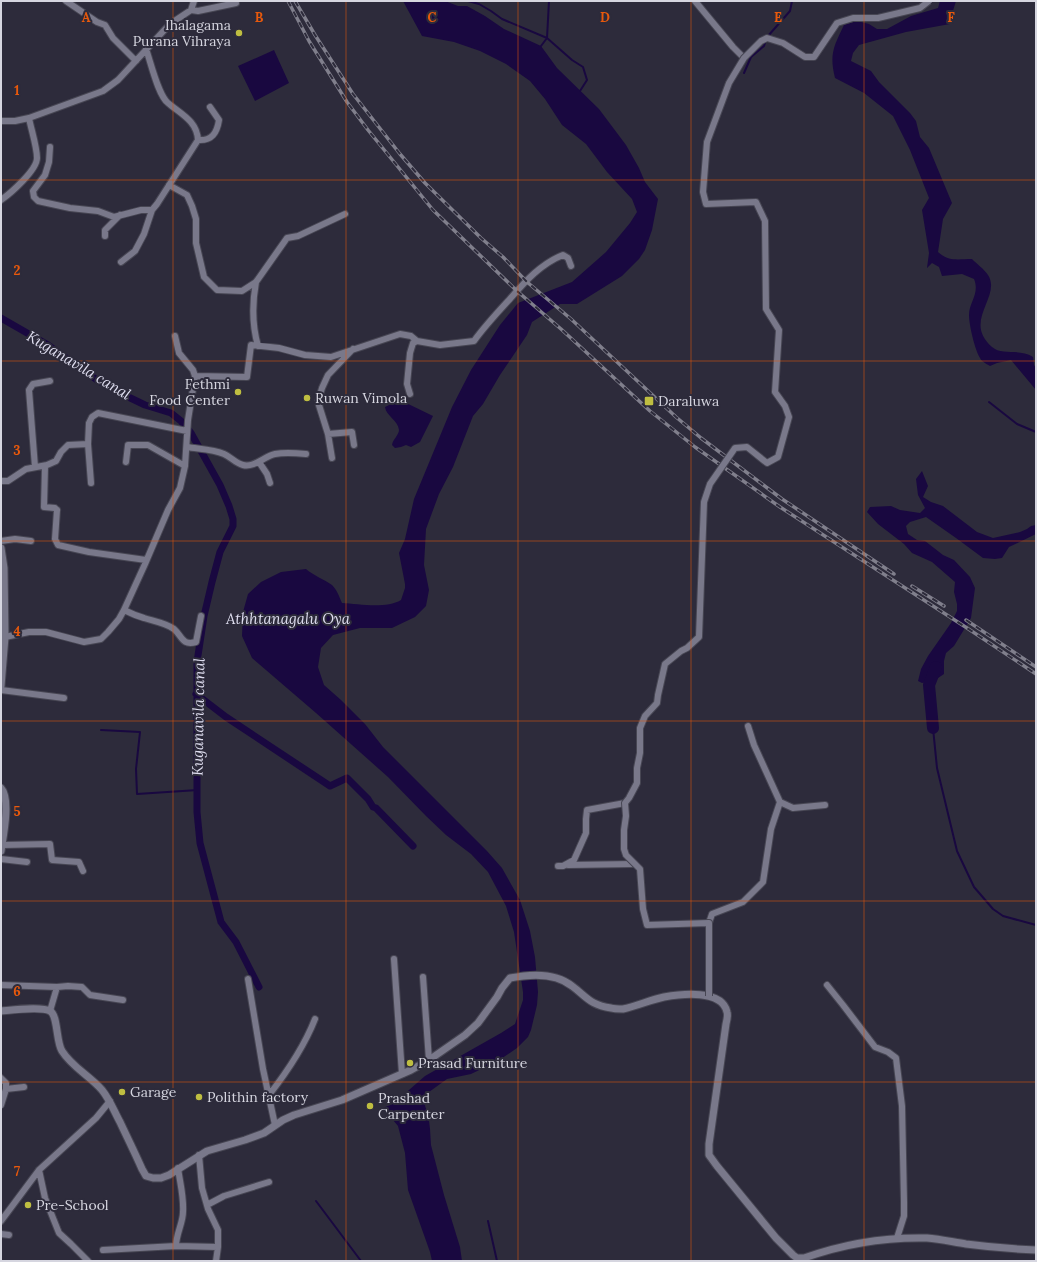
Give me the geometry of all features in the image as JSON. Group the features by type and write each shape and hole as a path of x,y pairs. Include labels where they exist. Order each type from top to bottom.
{"street":[{"path":"66,1 90,18 104,25 113,38 136,61"},
{"path":"1,121 15,121 29,118 103,91 118,80 170,24 191,10 194,1"},
{"path":"696,1 733,47 744,58"},
{"path":"634,864 561,866 574,860 586,833 587,810 625,803 629,798 636,783 640,753 640,728 645,716 657,703 665,664 699,637 704,502 710,484 735,448 747,447 767,463 778,457 789,417 785,406 775,392 779,330 766,309 765,221 756,202 706,204 703,192 707,142 729,83 744,58 761,40 767,38 783,43 805,57 814,56 838,23 852,18 878,18 913,10 920,8 929,1"},
{"path":"191,10 198,11 236,3"},
{"path":"121,262 135,251 144,234 152,210 198,140 198,132 190,121 168,103 160,93 146,49"},
{"path":"198,140 204,141 209,139 218,128 219,120 210,107"},
{"path":"1,200 34,168 37,159 29,118"},
{"path":"50,147 49,162 45,175 33,191 34,197 38,201 70,208 98,211 114,217 129,212 152,210"},
{"path":"169,185 187,195 196,219 196,243 204,277 217,290 242,291 256,282 287,238 298,236 345,214"},
{"path":"105,236 105,230 120,215"},
{"path":"195,376 247,377 251,345 279,348 305,356 330,357 400,334 410,336 417,341 440,345 474,341 533,274 555,258 563,255 568,258 571,266"},
{"path":"256,282 254,296 254,331 258,346"},
{"path":"3,637 29,632 46,632 84,642 101,639 124,610 168,510 180,488 186,466 188,420 195,376 193,370 179,353 175,336"},
{"path":"410,394 407,384 410,358 413,342 417,341"},
{"path":"332,458 328,434 318,402 328,375 354,348"},
{"path":"35,467 29,390 33,384 50,381"},
{"path":"91,483 88,444 89,423 92,416 98,413 188,431"},
{"path":"328,434 352,432 354,445"},
{"path":"1,481 8,481 26,468 45,466 56,461 60,452 68,445 88,444"},
{"path":"126,462 128,445 134,444 148,445 186,466"},
{"path":"187,447 225,454 243,465 259,462 274,454 286,452 306,454"},
{"path":"259,462 270,482"},
{"path":"45,466 44,507 55,508 57,510 55,539 58,545 89,552 146,560"},
{"path":"1,541 15,539 32,541"},
{"path":"1,548 3,637 1,686"},
{"path":"124,610 131,614 173,628 185,642 191,643 196,642 201,616"},
{"path":"1,690 64,698"},
{"path":"748,726 754,746 780,802 793,808 825,805"},
{"path":"1,788 4,792 6,804 2,848 50,844 52,860 79,862 83,871"},
{"path":"709,996 709,923 712,914 744,902 763,882 771,829 780,802"},
{"path":"625,803 626,816 624,849 626,854 640,869 643,909 647,925 709,923"},
{"path":"1,859 27,862"},
{"path":"394,959 402,1074"},
{"path":"1,1010 43,1009 50,1011 53,1014 58,1045 61,1050 97,1084 110,1101 146,1176 161,1178 169,1175 207,1150 245,1140 264,1133 294,1115 342,1100 402,1074 429,1060 465,1035 483,1017 510,978 544,975 556,977 573,986 588,1001 594,1004 621,1009 666,997 688,995 709,996 716,998 723,1004 727,1012 709,1144 709,1155 716,1166 776,1238 793,1256 800,1260 851,1244 897,1238 928,1238 995,1248 1036,1250"},
{"path":"423,977 429,1060"},
{"path":"248,980 276,1125"},
{"path":"1,985 58,987 82,986 90,995 123,1000"},
{"path":"827,985 875,1047 888,1052 896,1058 902,1106 904,1202 904,1216 897,1238"},
{"path":"50,1011 58,987"},
{"path":"269,1095 286,1074 315,1019"},
{"path":"1,1078 6,1083 6,1089 1,1105"},
{"path":"6,1089 24,1087"},
{"path":"1,1221 39,1170 96,1118 110,1101"},
{"path":"199,1155 202,1188 207,1205 218,1230 216,1261"},
{"path":"176,1246 183,1214 184,1199 178,1168"},
{"path":"39,1170 45,1198 59,1234 88,1261"},
{"path":"207,1205 224,1196 269,1182"},
{"path":"1,1234 9,1235"},
{"path":"103,1250 176,1246 218,1247"}],"water":[{"name":"Athhtanagalu Oya","path":"403,1 445,1 458,6 467,6 504,29 541,46 557,68 599,109 626,145 645,182 658,199 652,230 645,250 639,259 622,276 577,304 560,304 532,322 527,335 500,375 483,404 473,416 453,467 439,494 426,529 424,565 429,590 426,606 415,617 392,628 360,628 333,635 321,648 318,667 324,685 365,724 383,747 487,851 502,868 520,900 530,931 535,957 538,992 537,1005 528,1037 517,1048 498,1061 471,1074 447,1079 429,1092 426,1099 425,1106 428,1113 431,1145 460,1247 462,1261 432,1261 408,1190 405,1153 398,1126 383,1108 393,1104 425,1076 515,1024 523,1000 523,992 514,932 506,906 488,872 471,854 446,835 388,777 252,658 242,636 243,612 248,594 261,582 281,572 306,569 332,585 337,591 342,603 380,605 395,603 401,600 405,584 399,553 405,539 414,499 452,407 471,370 500,325 518,303 572,282 606,252 630,223 637,212 632,199 607,172 586,144 562,125 545,99 530,81 506,64 480,51 454,42 422,36"},
{"path":"940,1 956,1 952,14 954,17 950,24 906,32 859,45 853,53 851,61 871,71 879,82 916,121 920,137 929,148 952,203 943,219 938,252 950,259 972,259 988,275 991,283 990,292 981,319 981,328 984,337 996,350 1023,353 1033,357 1036,368 1036,390 1011,360 990,366 981,359 974,344 969,319 969,310 975,294 976,284 974,279 962,274 942,276 939,267 932,263 927,268 929,253 922,210 929,198 910,150 893,116 864,93 835,78 833,70 832,63 834,50 844,25 857,21 869,24 877,29 887,29 911,16 938,8"},
{"path":"274,50 289,83 255,101 238,66"},
{"path":"400,400 433,416 420,442 411,447 406,445 395,448 392,445 399,430 397,423 387,413 385,407"},
{"path":"922,471 928,486 923,497 931,502 943,506 977,532 993,538 1020,532 1036,525 1036,534 1009,547 1002,558 995,559 983,558 926,517 910,522 906,526 908,534 917,540 925,541 943,555 954,560 970,577 975,588 971,618 954,646 946,653 944,661 944,674 935,680 922,683 918,681 921,669 928,656 951,623 957,611 954,592 955,582 932,562 912,553 904,544 878,524 867,512 870,507 891,506 900,510 920,513 925,508 918,495 916,479"}],"waterway":[{"path":"468,1 479,4 502,19 547,38 572,60 583,67 587,80 580,91"},
{"path":"541,46 547,38 549,1"},
{"path":"768,36 790,11 792,1"},
{"path":"744,73 751,57 764,46 766,40"},
{"name":"Kuganavila canal","path":"1,318 48,345 97,380 145,405 171,413 181,421 191,433 220,485 229,506 233,519 233,526 220,552 212,582 204,616 197,662 197,812 200,843 221,922 236,942 259,987"},
{"path":"989,402 1017,424 1036,432"},
{"path":"933,728 929,685 936,667"},
{"path":"196,694 226,717 330,786 347,778 368,799 373,807 376,808 413,846"},
{"path":"933,728 937,768 957,851 974,887 993,909 1003,916 1036,925"},
{"path":"101,730 140,732 136,769 137,794 198,790"},
{"path":"316,1201 361,1261"},
{"path":"488,1221 497,1261"}],"railway":[{"path":"288,1 309,41 347,102 433,210 517,291 561,329 650,411 695,447 780,507 1036,674"},
{"path":"295,1 353,94 400,154 425,183 481,238 503,257 527,282 571,319 676,417 701,438 782,499 894,574"},
{"path":"912,586 944,606"},
{"path":"966,620 1036,667"}],"place":[{"name":"Ihalagama Purana Vihraya","path":"239,33"},
{"name":"Fethmi Food Center","path":"238,392"},
{"name":"Ruwan Vimola","path":"307,398"},
{"name":"Daraluwa","path":"649,401"},
{"name":"Prasad Furniture","path":"410,1063"},
{"name":"Garage","path":"122,1092"},
{"name":"Polithin factory","path":"199,1097"},
{"name":"Prashad Carpenter","path":"370,1106"},
{"name":"Pre-School","path":"28,1205"}]}
